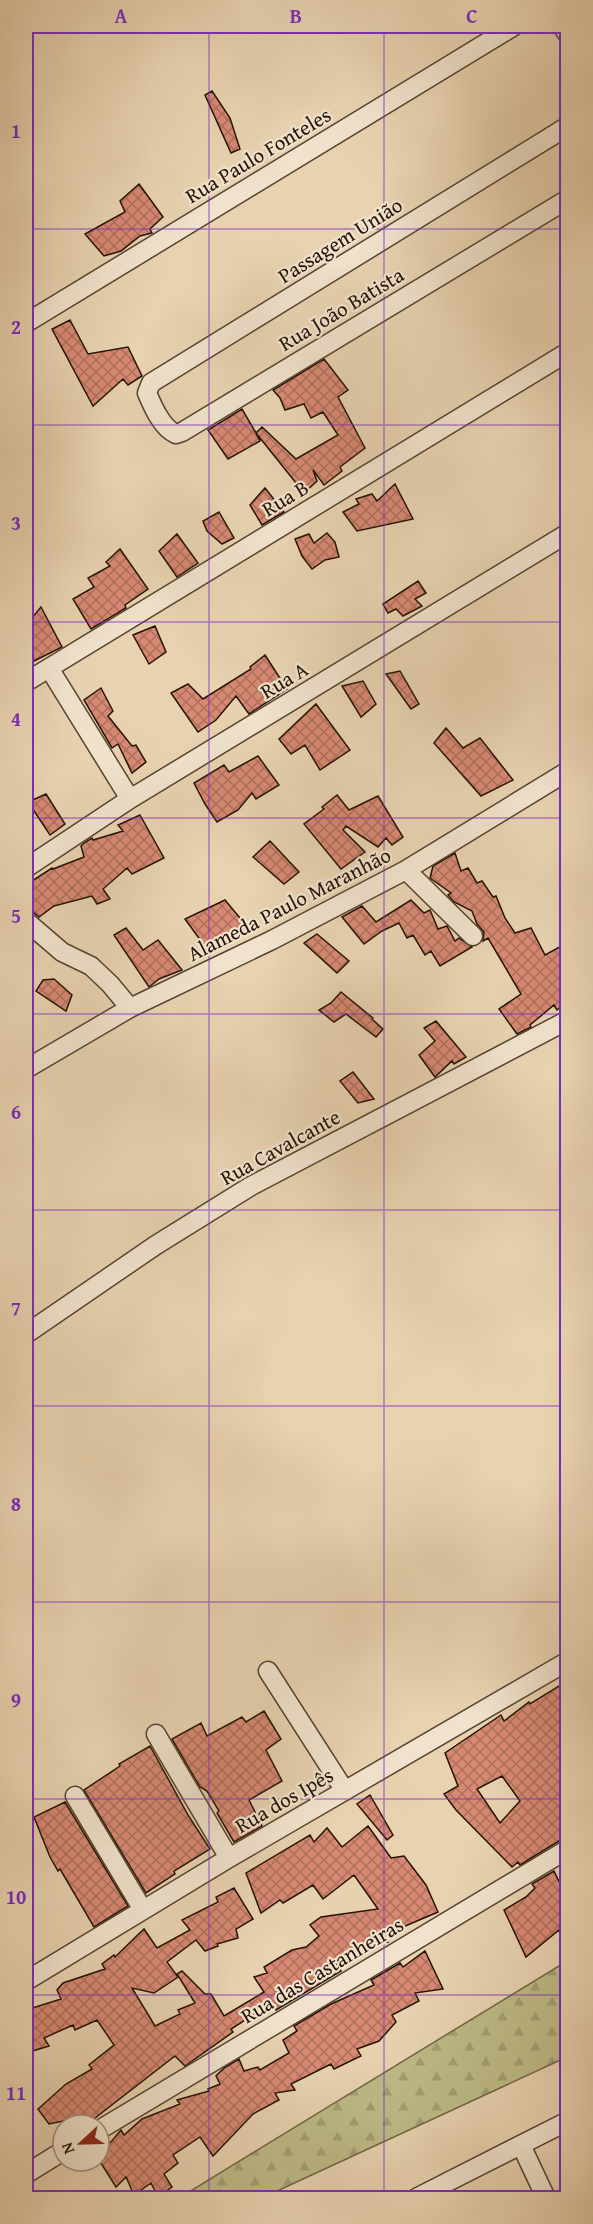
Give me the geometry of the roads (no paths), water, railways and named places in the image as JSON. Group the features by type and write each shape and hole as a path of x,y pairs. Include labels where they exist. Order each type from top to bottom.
{"street":[{"name":"Rua Paulo Fonteles","path":"26,323 514,26"},
{"path":"562,26 567,35"},
{"name":"Passagem União","path":"150,399 147,393 151,383 567,126"},
{"name":"Rua João Batista","path":"150,399 166,428 176,434 182,432 567,199"},
{"name":"Rua B","path":"26,682 567,352"},
{"name":"Rua A","path":"26,868 130,799 567,533"},
{"path":"49,668 130,799"},
{"name":"Alameda Paulo Maranhão","path":"26,1069 130,1008 272,940 406,870 567,771"},
{"path":"406,870 473,936"},
{"path":"26,921 62,952 91,966 111,984 130,1008"},
{"name":"Rua Cavalcante","path":"26,1334 156,1245 251,1186 567,1020"},
{"name":"Rua dos Ipês","path":"26,1982 229,1858 567,1661"},
{"path":"268,1671 345,1791"},
{"path":"156,1734 229,1858"},
{"path":"75,1796 143,1910"},
{"name":"Rua das Castanheiras","path":"111,2123 567,1849"},
{"path":"416,2199 567,2121"},
{"path":"521,2145 546,2199"},
{"path":"26,2174 51,2158"}]}
